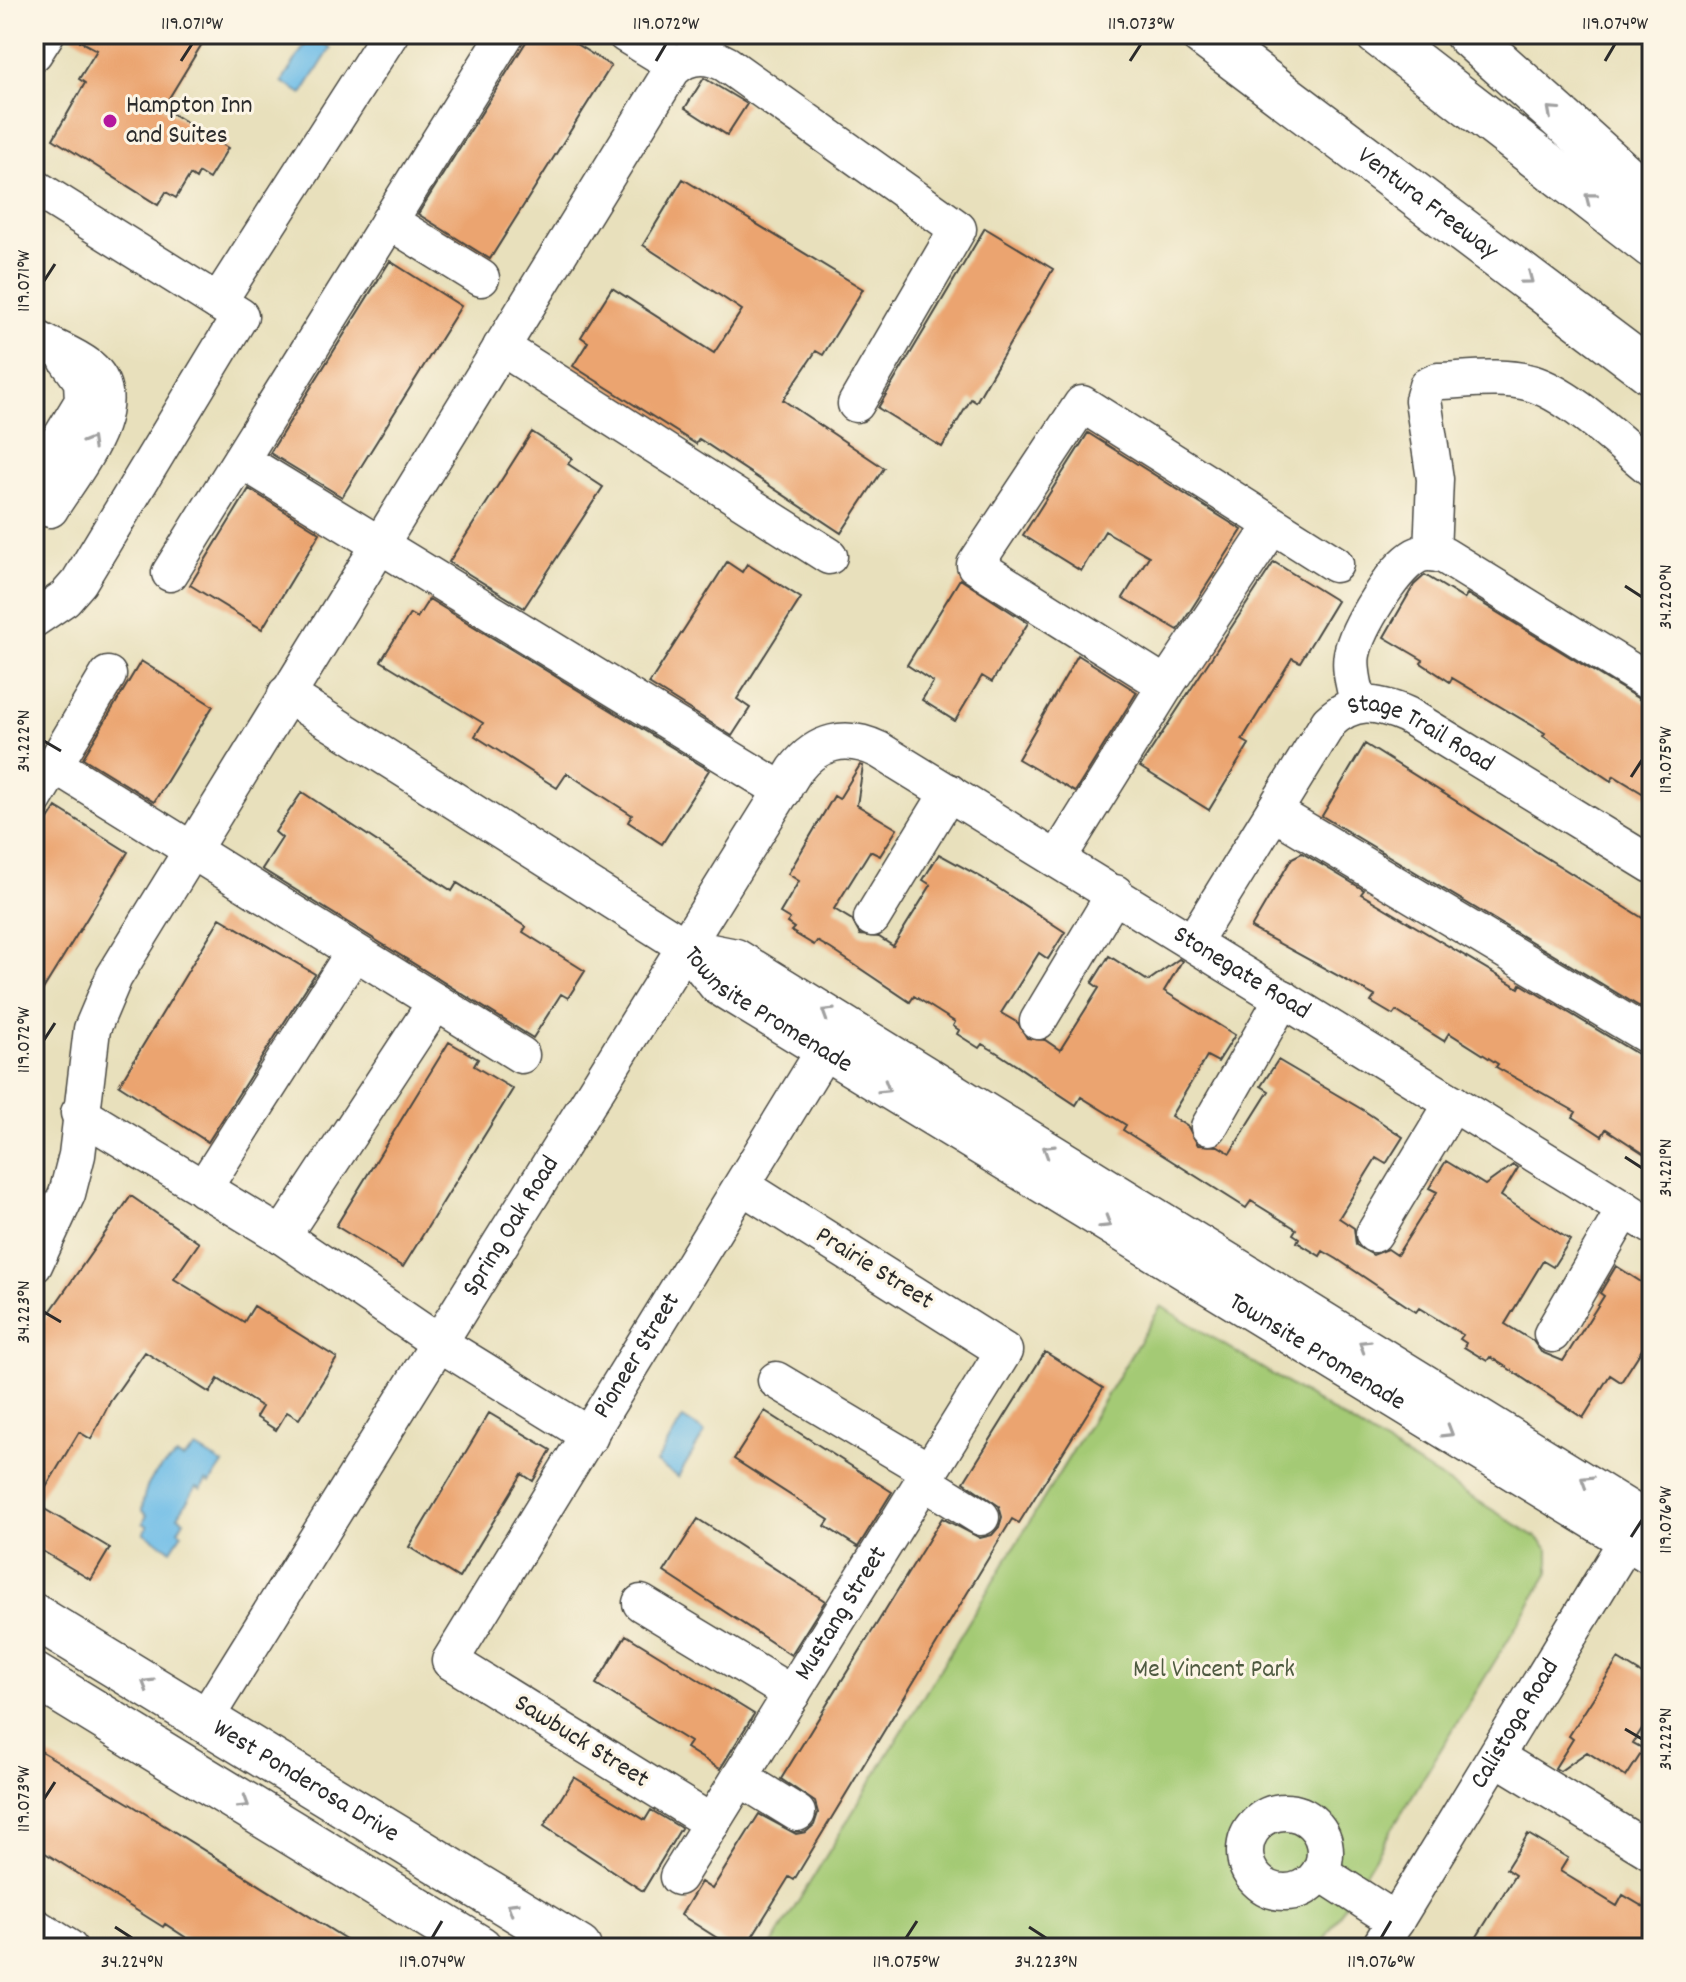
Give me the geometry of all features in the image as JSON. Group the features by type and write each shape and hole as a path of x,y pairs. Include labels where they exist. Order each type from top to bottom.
{"main road":[{"path":"1178,34 1310,113"},
{"name":"Ventura Freeway","path":"1202,34 1652,373"},
{"path":"1378,34 1652,246"},
{"path":"1467,34 1652,200"},
{"name":"West Ponderosa Drive","path":"34,1616 579,1948"},
{"name":"West Ponderosa Drive","path":"34,1675 480,1948"},
{"path":"177,1762 205,1719"}],"street":[{"path":"34,53 46,34"},
{"path":"218,302 390,34"},
{"path":"170,573 506,34"},
{"path":"625,34 676,65"},
{"path":"34,1265 67,1194 77,1155 86,1059 102,1004 135,940 676,65 705,56 726,64 958,229 856,404"},
{"path":"34,187 240,316 79,582 65,598 34,619"},
{"path":"389,221 481,278"},
{"path":"34,337 74,357 97,375 104,386 107,408 42,496"},
{"path":"501,347 829,556"},
{"path":"1432,553 1435,479 1423,400 1427,386 1438,381 1516,380 1534,384 1571,405 1652,469"},
{"path":"1166,685 975,565 1082,404 1335,564"},
{"path":"241,460 783,791"},
{"path":"1058,858 1166,685 1273,525"},
{"path":"1358,703 1352,653 1361,630 1398,570 1417,555 1432,553 1445,556 1652,684"},
{"path":"34,799 108,675"},
{"path":"286,694 686,947"},
{"name":"Stage Trail Road","path":"1193,942 1329,722 1340,711 1358,703 1382,705 1407,715 1652,865"},
{"name":"Stonegate Road","path":"826,744 841,740 867,744 1115,893 1638,1218"},
{"name":"Spring Oak Road","path":"205,1719 783,791 804,759 826,744"},
{"path":"55,765 521,1055"},
{"path":"872,918 949,792"},
{"path":"1274,812 1652,1038"},
{"path":"1038,1021 1115,893"},
{"name":"Townsite Promenade","path":"686,947 717,986 824,1051 1645,1527"},
{"name":"Townsite Promenade","path":"686,947 736,957 1645,1527"},
{"path":"203,1189 354,952"},
{"path":"1209,1127 1283,998"},
{"path":"282,1236 436,1002"},
{"name":"Pioneer Street","path":"450,1661 744,1187 824,1051"},
{"path":"1374,1234 1453,1103"},
{"path":"79,1113 282,1236 439,1343 590,1436"},
{"name":"Prairie Street","path":"744,1187 1004,1351"},
{"path":"1552,1334 1638,1218"},
{"name":"Mustang Street","path":"678,1877 1004,1351"},
{"path":"776,1380 926,1476 981,1517"},
{"name":"Calistoga Road","path":"1387,1934 1496,1757 1645,1527"},
{"path":"641,1603 792,1694"},
{"name":"Sawbuck Street","path":"450,1661 712,1823"},
{"path":"1496,1757 1652,1852"},
{"path":"740,1778 797,1813"},
{"path":"1320,1872 1387,1934"},
{"path":"34,1926 69,1948"}],"green space":[{"name":"Mel Vincent Park","path":"1161,1306 1538,1538 1549,1550 1549,1573 1319,1948 770,1948"}],"water":[{"path":"311,35 331,48 302,94 282,82"},
{"path":"683,1418 705,1432 678,1477 656,1463"},
{"path":"196,1448 223,1464 210,1483 206,1481 201,1489 196,1487 178,1516 184,1520 178,1530 182,1533 171,1550 144,1533 148,1526 143,1523 147,1515 142,1511 145,1493 162,1467 177,1456 183,1459"}],"building":[{"name":"Hampton Inn and Suites","path":"67,34 208,34 163,108 228,148 209,179 199,173 196,179 190,175 176,198 166,192 158,205 53,139 85,83 79,79 97,50"},
{"path":"531,34 560,34 611,66 490,259 418,214"},
{"path":"704,78 747,104 727,135 685,108"},
{"path":"683,179 863,289 823,355 816,351 783,400 884,468 841,533 699,439 696,444 573,366 588,342 581,337 612,288 714,353 742,310 643,245"},
{"path":"985,228 1053,269 976,402 971,399 942,447 878,408"},
{"path":"390,261 461,306 342,497 270,453"},
{"path":"532,432 572,458 568,464 603,487 524,608 449,562"},
{"path":"1088,433 1242,530 1178,630 1123,598 1149,556 1105,531 1081,571 1023,535"},
{"path":"249,489 320,533 262,629 190,585"},
{"path":"727,562 742,572 747,564 801,598 737,699 750,708 732,736 649,684"},
{"path":"1274,562 1337,601 1300,662 1292,658 1242,740 1249,744 1209,810 1140,767"},
{"path":"1425,575 1464,599 1467,594 1652,707 1652,799 1614,776 1611,781 1543,736 1545,733 1452,678 1450,682 1421,663 1423,660 1384,637 1414,585"},
{"path":"960,579 1028,623 992,682 982,676 955,721 922,700 933,682 907,665"},
{"path":"429,599 709,770 662,844 628,822 632,815 567,773 557,788 475,736 483,723 381,661 410,614 417,618"},
{"path":"1078,655 1137,692 1075,792 1018,759"},
{"path":"141,661 213,706 154,802 83,758"},
{"path":"1365,744 1652,924 1652,1014 1322,816"},
{"path":"860,765 863,766 857,805 897,829 880,856 870,851 834,909 852,920 860,935 879,937 893,946 931,885 923,880 939,854 981,877 1065,932 1048,959 1039,953 1001,1013 1018,1023 1027,1038 1045,1040 1060,1050 1099,988 1092,983 1109,956 1148,981 1179,959 1182,961 1164,991 1235,1035 1218,1062 1207,1056 1171,1116 1188,1127 1198,1145 1218,1146 1230,1153 1269,1091 1261,1086 1278,1060 1363,1110 1403,1137 1386,1164 1376,1158 1339,1218 1354,1228 1356,1245 1373,1255 1388,1249 1397,1255 1437,1192 1429,1188 1446,1161 1485,1185 1513,1165 1518,1168 1501,1196 1570,1240 1553,1267 1543,1261 1505,1324 1533,1341 1541,1352 1563,1361 1604,1296 1600,1293 1616,1266 1652,1289 1652,1334 1621,1382 1610,1375 1583,1418 1490,1357 1487,1361 1464,1347 1466,1343 1460,1339 1463,1335 1419,1308 1416,1312 1323,1251 1320,1256 1297,1242 1299,1238 1293,1234 1296,1229 1251,1201 1246,1208 1123,1130 1126,1125 1081,1097 1076,1105 996,1052 982,1044 979,1048 957,1034 959,1030 953,1026 955,1022 914,996 910,1002 831,949 817,941 814,945 791,931 794,928 787,923 790,919 780,913 799,881 788,874 834,796 839,799"},
{"path":"302,792 452,891 457,883 526,927 523,932 585,971 568,998 561,994 533,1038 262,869 282,838 275,832"},
{"path":"56,807 128,852 34,1004 34,842"},
{"path":"1302,853 1364,890 1361,894 1519,988 1521,984 1641,1056 1652,1059 1652,1159 1606,1129 1602,1136 1573,1117 1576,1112 1496,1067 1498,1064 1449,1033 1444,1041 1396,1011 1393,1015 1371,1002 1375,996 1251,928 1292,858"},
{"path":"220,918 315,974 208,1142 119,1085"},
{"path":"449,1042 478,1059 474,1066 513,1089 403,1267 336,1226"},
{"path":"131,1196 199,1243 174,1279 244,1322 254,1306 337,1358 299,1419 287,1412 276,1430 256,1417 262,1407 218,1379 210,1393 145,1352 110,1402 91,1439 79,1432 36,1504 110,1548 91,1580 34,1546 34,1335"},
{"path":"1045,1352 1103,1388 1019,1523 1012,1519 794,1880 789,1877 745,1948 733,1948 681,1915 701,1882 712,1889 759,1814 796,1834 806,1832 814,1825 818,1813 815,1802 781,1779 942,1518 980,1538 992,1535 999,1527 1002,1517 999,1506 964,1482"},
{"path":"765,1411 892,1492 858,1547 825,1526 829,1520 734,1459"},
{"path":"489,1413 551,1450 533,1481 522,1474 459,1578 409,1547"},
{"path":"698,1519 825,1601 791,1655 664,1572"},
{"path":"626,1635 754,1714 720,1769 686,1748 690,1742 596,1684"},
{"path":"1618,1659 1652,1680 1652,1713 1633,1743 1644,1749 1626,1777 1587,1752 1560,1771 1555,1768 1573,1739 1569,1736"},
{"path":"34,1747 360,1948 202,1948 165,1924 163,1927 34,1846"},
{"path":"574,1777 645,1820 651,1810 681,1828 643,1891 544,1826"},
{"path":"1528,1834 1568,1858 1560,1871 1617,1906 1623,1895 1652,1912 1652,1948 1470,1948 1515,1875 1506,1869"}],"place":[{"name":"Hampton Inn and Suites","path":"110,121"}]}
